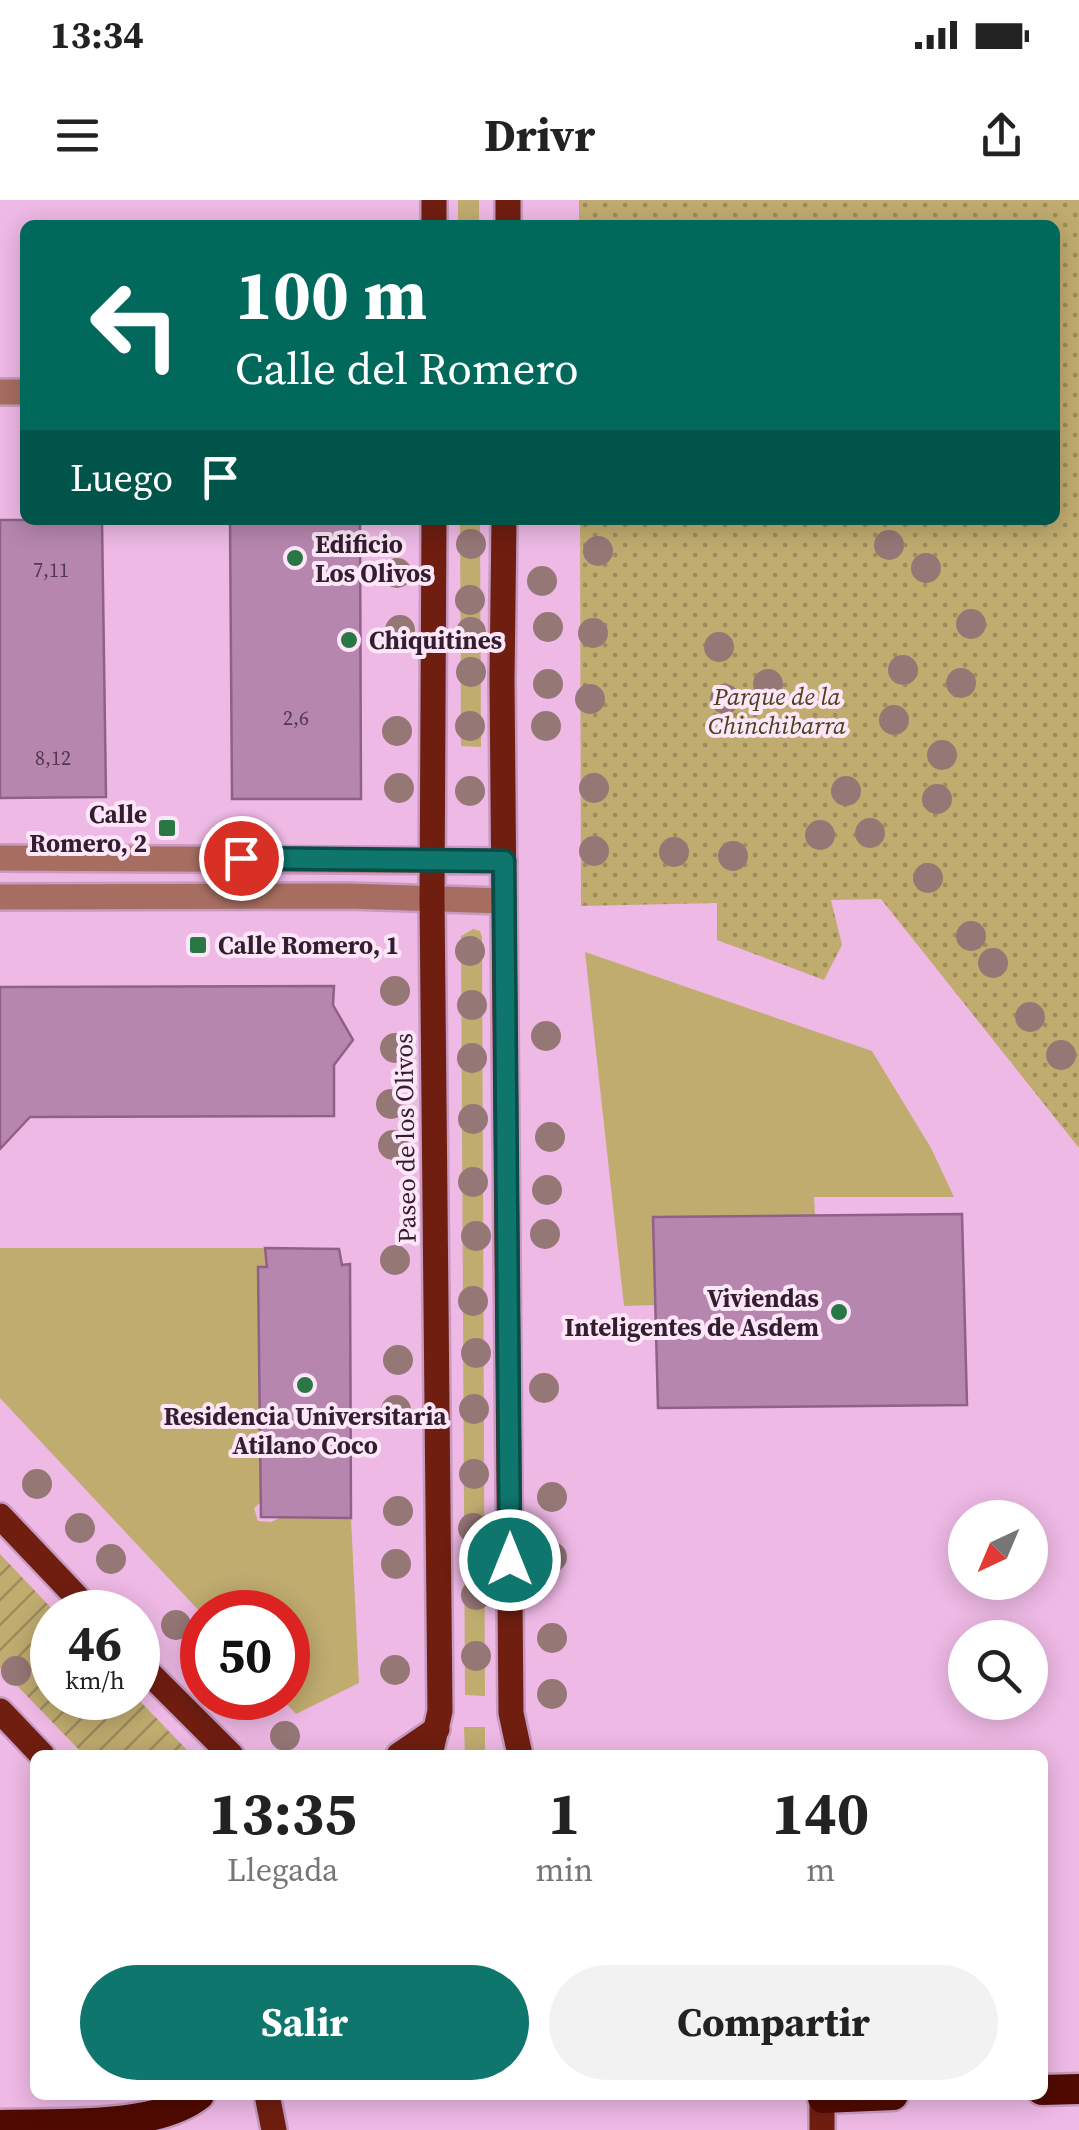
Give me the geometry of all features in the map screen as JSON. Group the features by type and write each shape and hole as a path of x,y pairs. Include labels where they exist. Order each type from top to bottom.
{"highway":[{"path":"1048,2090 1079,2089"},
{"path":"113,2121 134,2100"},
{"path":"0,2125 113,2121 165,2114 194,2100"}],"main road":[{"name":"Paseo de los Olivos","path":"432,1750 438,1729 432,898 434,525"},
{"path":"504,525 511,1713 519,1750"},
{"path":"0,1516 70,1590"},
{"path":"160,1684 226,1750"},
{"path":"0,1710 37,1750"},
{"path":"406,1750 438,1729"},
{"path":"268,2100 274,2130"},
{"path":"822,2130 823,2100"}],"street":[{"path":"0,858 504,861"},
{"path":"0,896 504,901"}],"green space":[{"path":"458,200 479,200 479,220 458,220"},
{"name":"Parque de la Chinchibarra","path":"579,200 1079,200 1079,1148 881,899 831,900 842,945 824,980 717,940 717,903 581,906 580,525 1060,525 1060,220 579,220"},
{"path":"460,525 480,525 481,747 461,746"},
{"path":"473,929 480,931 482,937 485,1696 465,1695 461,936"},
{"path":"585,952 872,1051 931,1148 954,1197 814,1197 815,1215 654,1217 655,1305 624,1306"},
{"path":"0,1248 265,1248 267,1267 258,1268 261,1502 254,1508 258,1521 271,1522 292,1512 351,1518 359,1683 310,1707 310,1590 180,1590 0,1398"},
{"path":"0,1554 34,1590 30,1590 30,1699 0,1668"},
{"path":"50,1720 158,1720 187,1750 79,1750"},
{"path":"464,1727 485,1727 485,1750 465,1750"}],"building":[{"path":"0,520 20,520 20,525 102,525 106,797 0,798"},
{"path":"230,525 360,525 361,799 232,799"},
{"path":"334,986 333,1005 353,1040 334,1065 334,1116 30,1117 0,1149 0,987"},
{"name":"Viviendas Inteligentes de Asdem","path":"962,1214 967,1405 658,1408 653,1217"},
{"name":"Residencia Universitaria Atilano Coco","path":"265,1248 339,1249 342,1265 350,1264 351,1518 261,1517 258,1267 267,1267"}],"place":[{"name":"Edificio Los Olivos","path":"295,558"},
{"name":"Chiquitines","path":"349,640"},
{"name":"Calle Romero, 2","path":"167,828"},
{"name":"Calle Romero, 1","path":"198,945"},
{"name":"Viviendas Inteligentes de Asdem","path":"839,1312"},
{"name":"Residencia Universitaria Atilano Coco","path":"305,1385"}],"route":[{"path":"241,858 504,861 510,1560"}]}
